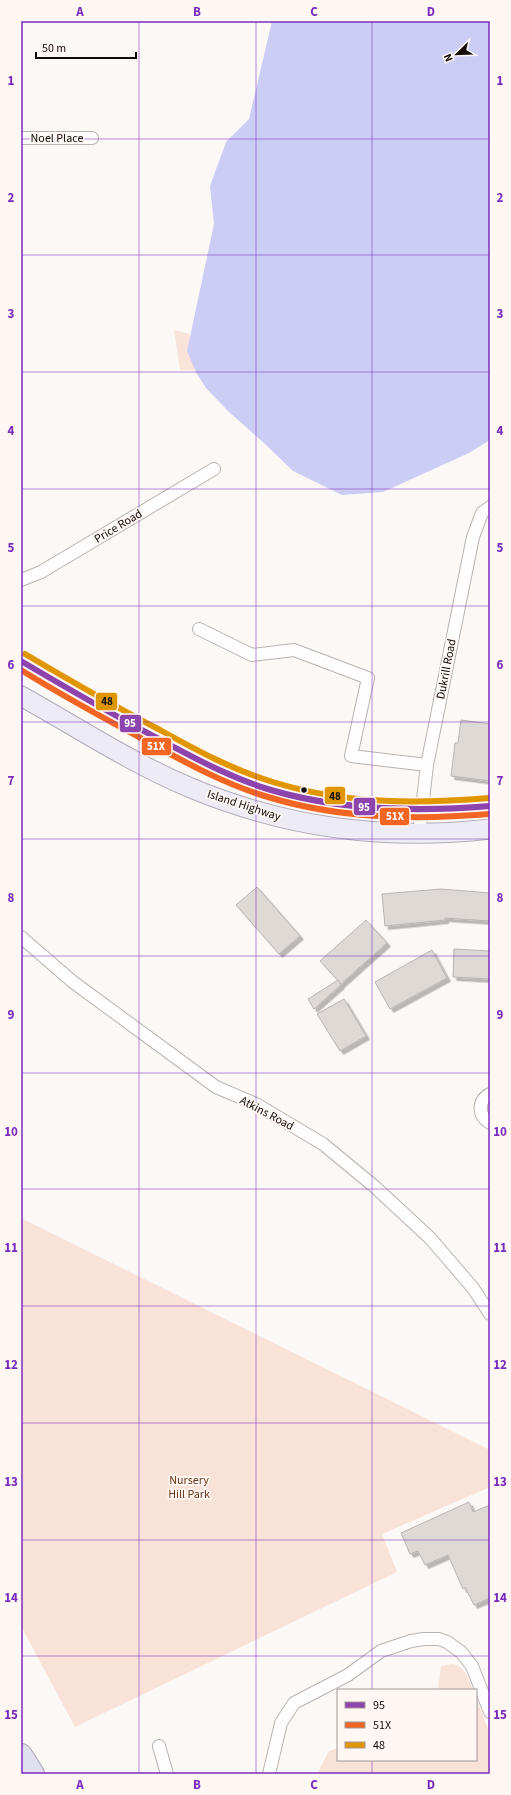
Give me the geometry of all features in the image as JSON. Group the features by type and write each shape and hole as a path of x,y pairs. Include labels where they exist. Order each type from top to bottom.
{"highway":[{"path":"21,1755 32,1774"}],"main road":[{"name":"Island Highway","path":"21,660 76,694 213,768 271,790 336,804 385,809 458,809 490,806"},
{"name":"Island Highway","path":"21,696 123,755 191,788 242,806 321,827 382,833 419,834 490,829"}],"street":[{"name":"Noel Place","path":"21,138 92,138"},
{"name":"Price Road","path":"21,580 41,572 214,469"},
{"name":"Dukrill Road","path":"419,834 427,765 473,538 482,514 488,508"},
{"path":"198,629 252,655 294,650 368,678 351,756 427,765"},
{"name":"Atkins Road","path":"21,937 73,982 216,1087 256,1104 322,1144 375,1187 430,1238 473,1288 490,1314"},
{"path":"490,1094 483,1100 480,1107 481,1114 490,1124"},
{"path":"269,1774 281,1723 294,1703 348,1675 381,1651 411,1641 424,1639 438,1640 447,1642 462,1652 472,1666 490,1712"},
{"path":"159,1746 167,1774"}],"green space":[{"path":"174,330 189,334 196,370 180,370"},
{"name":"Nursery Hill Park","path":"21,1218 490,1450 490,1487 382,1534 397,1572 75,1727 21,1626"},
{"path":"452,1664 460,1667 468,1677 473,1689 438,1689 441,1666"},
{"path":"477,1701 490,1734 490,1774 317,1774 329,1751 337,1748 337,1761 477,1761"}],"water":[{"path":"272,21 490,21 490,440 469,453 383,492 342,495 293,471 229,412 206,388 197,374 187,351 214,224 210,186 226,142 249,119"}],"building":[{"path":"461,720 490,724 490,781 451,776 455,743 458,743"},
{"path":"257,887 300,936 279,954 236,905"},
{"path":"441,889 490,893 490,921 445,918 445,920 385,926 382,894"},
{"path":"366,920 387,943 341,984 320,961"},
{"path":"454,949 490,951 490,979 453,977"},
{"path":"432,950 447,978 390,1009 375,982"},
{"path":"338,980 341,985 314,1009 308,999"},
{"path":"344,999 366,1036 340,1051 317,1014"},
{"path":"469,1502 473,1512 490,1505 490,1598 474,1605 465,1587 463,1589 448,1555 425,1565 418,1551 410,1554 401,1533"}],"transit line":[{"name":"48","path":"25,654 201,752 229,766 273,782 326,795 353,798 407,801 489,798"},
{"name":"95","path":"21,661 121,719 198,759 226,773 271,790 298,797 352,806 407,809 490,806"},
{"name":"51X","path":"21,670 85,708 193,766 223,780 268,797 323,810 350,814 406,817 490,814"}]}
